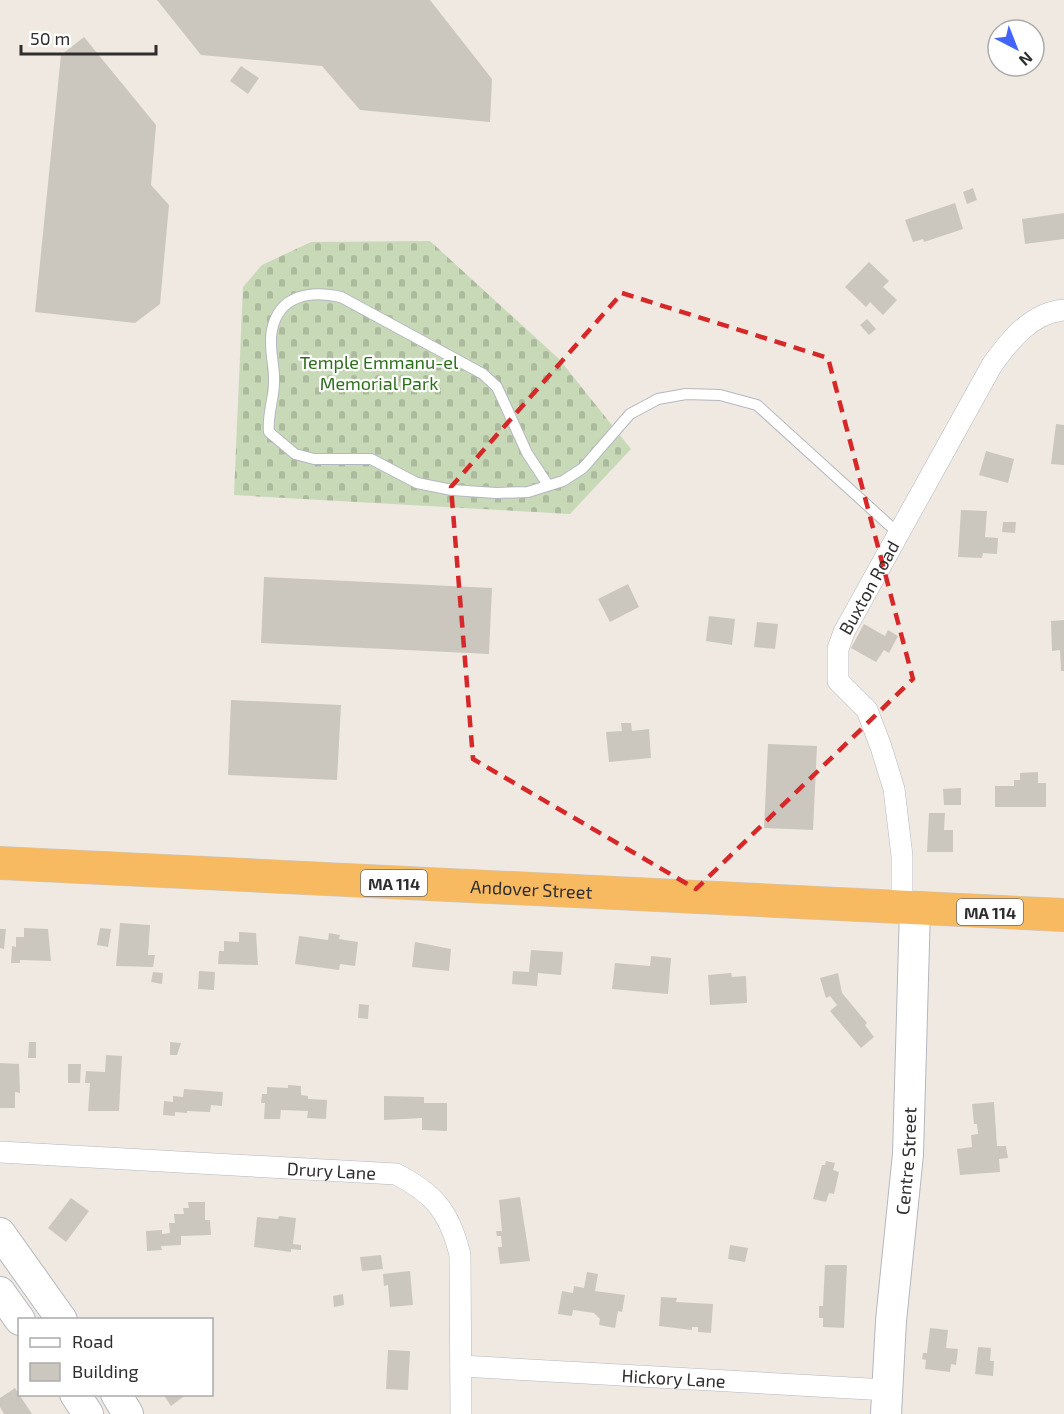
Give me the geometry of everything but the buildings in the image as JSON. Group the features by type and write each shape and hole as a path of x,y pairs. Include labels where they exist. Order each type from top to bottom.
{"highway":[{"name":"Andover Street","path":"0,863 1064,915"}],"main road":[{"name":"Centre Street","path":"886,1402 891,1321 908,1154 908,909"},
{"path":"0,1233 61,1318"},
{"path":"0,1292 19,1318"},
{"path":"76,1396 88,1414"},
{"path":"117,1396 128,1414"}],"street":[{"name":"Buxton Road","path":"908,909 894,789 867,710 838,681 837,665 844,632 900,534 970,401 1007,344 1035,320 1064,310"},
{"name":"Drury Lane","path":"0,1152 396,1174 414,1183 444,1210 454,1230 461,1266 461,1414"},
{"name":"Hickory Lane","path":"461,1366 886,1402"}],"lane":[{"path":"548,485 528,453 497,387 483,374 340,297 322,292 304,294 290,300 279,311 271,332 274,383 268,418 269,432 295,454 314,459 371,459 417,483 452,490 496,493 528,492 563,480 583,468 630,414 658,399 686,394 720,395 757,405 900,534"}],"highlighted area":[{"path":"622,293 828,358 913,679 696,889 473,759 451,487"}],"green space":[{"name":"Temple Emmanu-el Memorial Park","path":"430,241 559,359 631,449 570,514 234,495 243,287 262,265 311,242"}]}
